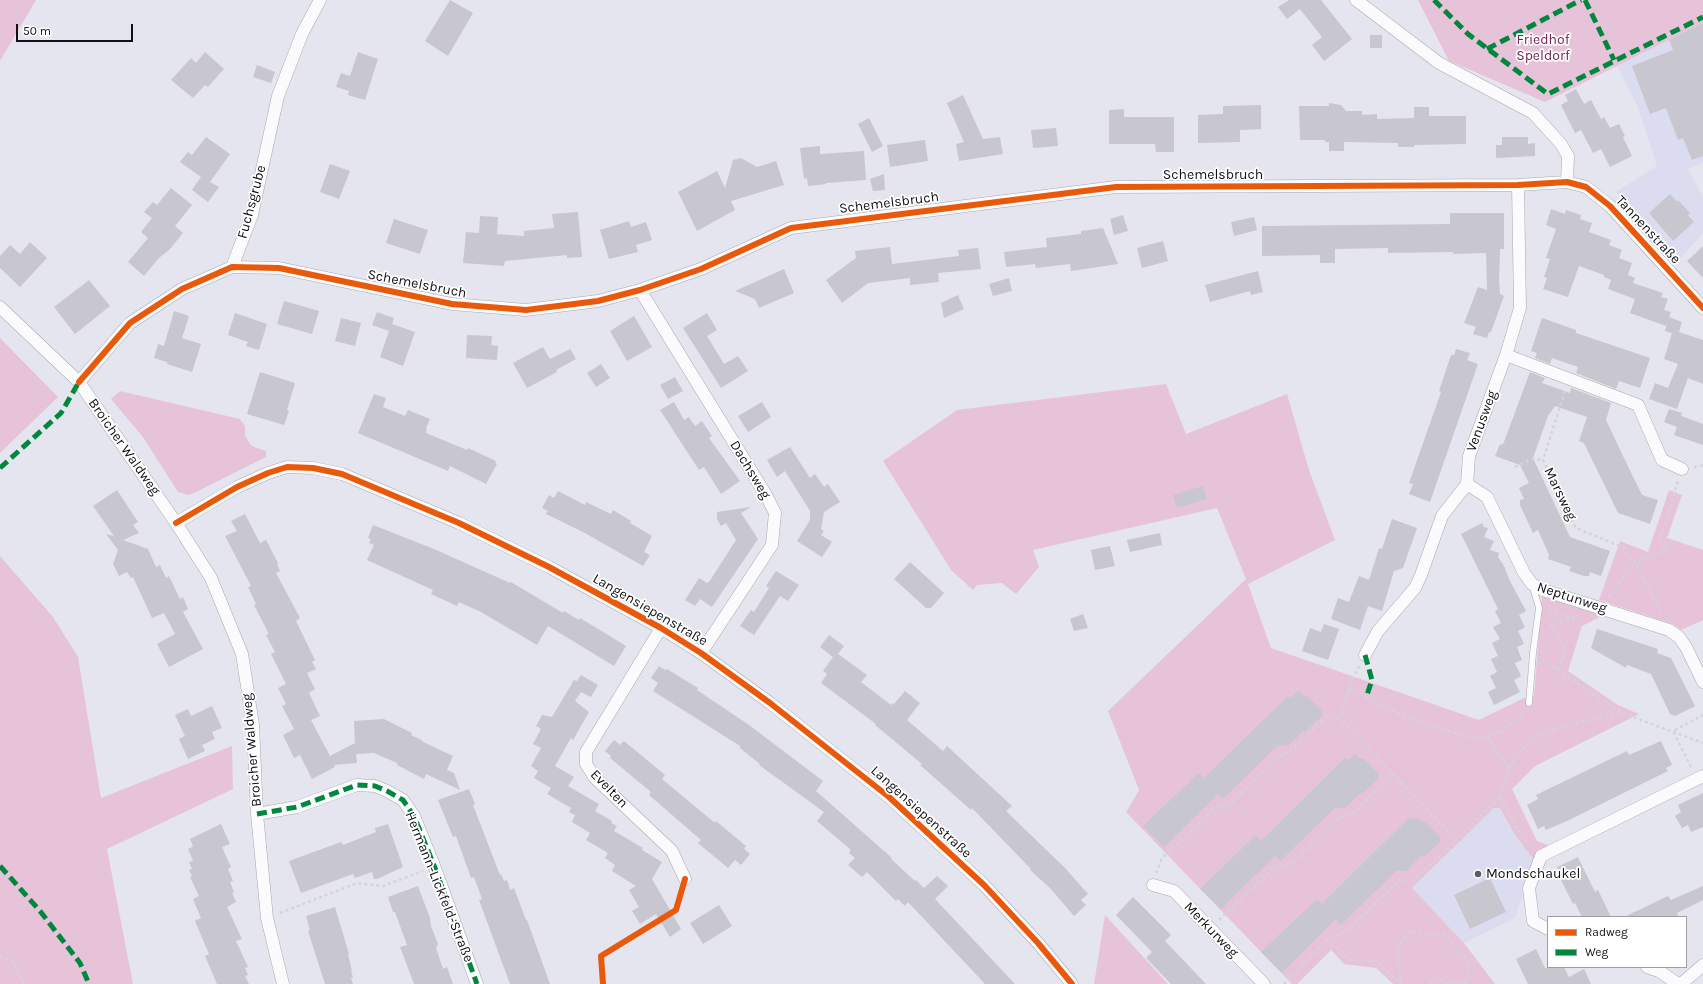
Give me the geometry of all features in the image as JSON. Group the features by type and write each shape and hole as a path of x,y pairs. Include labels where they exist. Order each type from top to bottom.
{"street":[{"name":"Fuchsgrube","path":"232,267 252,215 278,96 302,34 320,0"},
{"path":"1356,0 1439,63 1533,113 1561,144 1568,156 1567,182"},
{"name":"Schemelsbruch","path":"232,267 279,268 452,304 526,310 598,301 640,290 701,269 791,228 1094,190 1124,187 1518,185 1567,182"},
{"name":"Tannenstraße","path":"1567,182 1586,187 1610,206 1703,308"},
{"name":"Venusweg","path":"1467,484 1469,456 1506,355 1520,308 1518,185"},
{"path":"79,382 130,323 182,289 232,267"},
{"name":"Dachsweg","path":"640,290 766,494 775,513 772,545 701,653"},
{"name":"Broicher Waldweg","path":"0,307 79,382 176,523 211,578 242,654 253,725 257,814 267,918 283,984"},
{"path":"1506,355 1570,377 1638,405 1662,460 1682,469"},
{"name":"Langensiepenstraße","path":"176,523 237,487 268,473 287,467 313,468 342,474 459,523 549,567 661,628 701,653 770,703 889,797 984,885 1038,943 1072,984"},
{"path":"1365,655 1378,631 1415,588 1442,516 1467,484"},
{"name":"Neptunweg","path":"1467,484 1487,496 1524,573 1532,584 1542,590 1604,608 1669,630 1679,637 1686,647 1703,682"},
{"name":"Evelten","path":"661,628 586,752 586,764 595,778 672,851 685,879"},
{"path":"1547,928 1533,920 1529,888 1541,856 1700,778"},
{"name":"Hermann-Lickfeld-Straße","path":"257,814 297,807 357,785 375,786 403,800 414,816 435,868 477,984"},
{"name":"Merkurweg","path":"1153,885 1174,891 1264,984"},
{"path":"1681,984 1703,965"},
{"path":"1650,968 1659,971 1678,984"}],"lane":[{"path":"1529,703 1533,653 1539,608 1532,584"}],"path":[{"path":"1514,467 1532,459 1543,460"},
{"path":"1557,669 1565,655 1564,645 1551,625 1604,608 1618,584 1635,562 1668,549 1660,539 1682,469"},
{"path":"1539,608 1572,618"},
{"path":"1533,653 1622,713 1703,743"},
{"path":"1340,719 1349,688 1365,655"},
{"path":"1349,688 1384,707 1419,722 1469,737 1488,736 1502,730 1520,717 1529,703"},
{"path":"1284,984 1327,940 1345,932 1400,880 1414,880 1457,840 1500,797 1509,769 1519,752 1536,736 1559,727 1622,713"},
{"path":"1153,885 1162,858 1215,808 1227,807 1279,756 1289,752 1330,714 1340,719 1457,840"},
{"path":"1674,731 1703,715"},
{"path":"1674,731 1700,778"},
{"path":"1488,736 1509,769"},
{"path":"1210,928 1274,867 1293,863 1338,818 1355,812 1393,773"},
{"path":"1500,797 1515,826 1534,851 1541,856"},
{"path":"267,918 357,884 383,886 435,868"},
{"path":"1401,984 1397,948 1409,932 1445,935 1470,964 1467,983 1446,982 1437,978 1429,984"},
{"path":"1327,940 1350,960 1376,961 1401,984"},
{"path":"0,956 12,960 24,984"}],"shaded area":[{"path":"1703,23 1703,163 1688,169 1703,197 1703,233 1677,262 1616,192 1657,166 1637,105 1617,66"},
{"name":"Mondschaukel","path":"1494,808 1500,808 1515,835 1534,860 1515,918 1464,943 1412,888"}],"green space":[{"path":"0,0 36,0 0,61"},
{"name":"Friedhof Speldorf","path":"1418,0 1703,0 1703,23 1545,102 1449,61"},
{"path":"0,338 58,397 0,453"},
{"path":"1166,384 1186,434 1287,394 1309,470 1335,540 1248,584 1271,648 1479,720 1526,697 1534,696 1542,596 1604,615 1582,626 1568,671 1618,705 1639,714 1535,766 1512,789 1537,841 1548,845 1534,860 1515,835 1500,808 1494,808 1412,888 1464,943 1495,984 1393,984 1376,968 1344,964 1331,950 1297,984 1292,984 1126,812 1139,790 1108,711 1246,579 1217,508 1033,550 1039,567 1016,594 1002,583 977,585 973,590 951,570 883,461 957,410"},
{"path":"120,391 240,419 245,426 245,435 250,444 266,451 266,457 189,495 178,492 143,437 111,399"},
{"path":"1669,490 1682,495 1667,538 1703,550 1703,620 1681,630 1673,624 1599,600 1620,541 1648,552"},
{"path":"0,556 53,617 78,657 101,798 232,746 233,789 107,849 133,984 0,984"},
{"path":"1105,915 1168,984 1094,984"}],"building":[{"path":"450,0 473,13 448,56 425,41"},
{"path":"1289,0 1321,0 1352,39 1324,61 1312,45 1322,37 1300,9 1287,19 1278,7"},
{"path":"1703,23 1703,156 1692,160 1683,138 1678,140 1666,108 1650,114 1632,66 1673,50 1669,40"},
{"path":"1370,35 1382,35 1382,48 1370,48"},
{"path":"205,52 224,69 208,87 205,85 193,98 171,80 191,58 196,63"},
{"path":"358,52 378,59 365,100 348,95 349,91 336,87 341,73 350,76"},
{"path":"257,65 275,72 271,83 253,77"},
{"path":"1576,89 1584,104 1591,100 1601,119 1604,117 1610,128 1619,124 1632,156 1610,167 1601,149 1593,153 1581,130 1575,133 1561,105 1568,101 1565,95"},
{"path":"963,95 983,139 1000,137 1003,154 959,161 956,144 964,142 947,103"},
{"path":"1329,103 1341,105 1346,111 1362,111 1362,115 1377,114 1377,119 1414,118 1414,107 1429,107 1429,116 1466,116 1466,144 1414,145 1414,147 1398,147 1398,143 1344,142 1344,151 1329,151 1329,142 1325,142 1325,140 1300,140 1299,106 1329,106"},
{"path":"1261,105 1261,129 1240,130 1240,142 1198,143 1198,115 1223,114 1223,106"},
{"path":"1124,109 1124,117 1174,117 1174,152 1156,152 1155,144 1109,144 1109,110"},
{"path":"869,118 883,146 872,152 858,124"},
{"path":"1056,128 1058,146 1033,148 1031,130"},
{"path":"206,137 230,154 210,182 219,187 208,202 192,190 201,177 180,162 188,152 192,155"},
{"path":"1502,137 1528,137 1528,144 1535,143 1535,156 1496,158 1496,145 1502,145"},
{"path":"925,140 928,161 890,167 887,145"},
{"path":"820,146 820,154 864,151 866,180 808,186 807,178 804,179 800,148"},
{"path":"741,158 757,167 776,161 784,185 731,201 735,210 697,231 678,192 717,171 725,188 733,160"},
{"path":"330,164 350,171 339,199 320,192"},
{"path":"884,174 885,190 873,191 870,179"},
{"path":"171,188 192,205 175,226 183,233 144,276 128,262 148,238 141,232 152,218 144,212 153,202 157,205"},
{"path":"1670,194 1690,213 1688,215 1694,222 1673,241 1649,213"},
{"path":"1551,209 1565,214 1566,210 1581,215 1580,219 1592,223 1589,232 1611,240 1609,245 1622,250 1619,258 1632,263 1628,275 1635,278 1633,283 1663,293 1661,297 1668,299 1664,310 1671,312 1666,326 1630,313 1635,299 1608,289 1611,280 1604,277 1604,275 1579,266 1568,297 1543,289 1547,278 1544,277 1550,259 1546,258 1556,229 1546,225"},
{"path":"578,212 582,257 567,258 567,255 505,261 504,266 463,263 466,232 479,233 480,216 498,217 497,234 524,236 524,231 554,228 552,214"},
{"path":"1450,213 1504,213 1504,249 1500,249 1499,280 1500,294 1504,296 1491,332 1489,332 1487,338 1473,334 1476,327 1464,323 1478,287 1487,290 1486,253 1388,253 1388,248 1335,249 1335,263 1320,263 1320,255 1262,256 1262,226 1450,224"},
{"path":"1123,215 1128,231 1114,235 1110,219"},
{"path":"1254,217 1257,230 1234,236 1231,222"},
{"path":"394,219 428,230 420,254 386,243"},
{"path":"629,221 631,227 646,222 652,240 636,245 638,252 609,259 600,230"},
{"path":"1103,228 1118,264 1071,271 1070,264 1036,268 1035,264 1006,267 1004,252 1047,247 1046,238 1081,234 1081,231"},
{"path":"1163,241 1168,261 1142,268 1137,248"},
{"path":"30,242 47,258 20,287 0,268 0,256 10,245 20,254"},
{"path":"1703,246 1703,278 1687,261"},
{"path":"890,247 892,264 959,256 958,250 978,248 981,269 938,273 939,282 910,285 910,278 868,283 842,303 826,280 856,258 855,251"},
{"path":"784,269 794,293 759,308 755,299 735,291"},
{"path":"1258,271 1263,292 1251,295 1250,291 1210,302 1205,285"},
{"path":"1009,278 1012,291 993,296 989,284"},
{"path":"89,280 110,306 75,334 54,307"},
{"path":"958,295 964,309 944,318 941,303"},
{"path":"284,301 319,311 312,334 277,324"},
{"path":"174,311 189,316 182,338 201,344 192,372 154,358 158,344 164,346"},
{"path":"377,312 394,318 392,324 415,332 403,366 380,357 389,331 372,325"},
{"path":"235,313 267,324 259,350 246,346 248,342 228,335"},
{"path":"707,313 717,330 707,336 724,364 738,356 748,371 721,388 683,328"},
{"path":"634,316 652,347 627,361 610,331"},
{"path":"1669,317 1682,322 1679,332 1703,340 1703,384 1688,378 1677,409 1649,399 1655,383 1668,388 1678,364 1664,359 1672,333 1665,331"},
{"path":"341,318 361,323 355,346 335,341"},
{"path":"1542,318 1576,330 1576,333 1650,358 1640,388 1619,381 1616,389 1576,373 1578,367 1552,358 1550,364 1535,358 1537,353 1531,351"},
{"path":"467,335 492,336 491,345 498,346 497,360 466,358"},
{"path":"543,347 550,359 570,349 576,359 556,370 557,372 527,388 513,363"},
{"path":"1456,349 1470,353 1467,360 1478,364 1430,502 1409,494 1413,484 1409,483 1441,392 1439,391 1451,355 1454,355"},
{"path":"601,364 610,378 596,387 587,373"},
{"path":"260,372 295,383 287,410 289,411 284,425 247,414"},
{"path":"1530,372 1545,378 1542,383 1570,393 1571,388 1611,403 1606,420 1623,456 1642,495 1658,500 1650,524 1618,513 1584,443 1579,441 1587,417 1555,406 1548,416 1533,458 1570,537 1610,551 1601,576 1590,572 1589,576 1584,576 1569,571 1571,567 1548,559 1549,555 1538,530 1533,533 1520,505 1520,500 1524,499 1519,488 1529,483 1520,465 1495,456 1500,444 1502,445 1504,442"},
{"path":"675,377 683,391 668,399 660,385"},
{"path":"374,394 386,398 383,407 405,416 408,410 430,419 426,428 426,433 467,450 468,448 496,461 495,463 497,464 486,484 450,466 448,471 358,433"},
{"path":"674,402 684,420 689,417 695,426 702,421 712,436 709,438 740,481 721,494 704,467 699,470 660,410"},
{"path":"762,402 771,417 748,432 738,416"},
{"path":"1669,409 1682,413 1681,416 1703,424 1703,445 1674,435 1677,427 1664,422"},
{"path":"790,447 810,478 815,474 824,487 828,484 840,502 824,512 821,529 824,531 821,535 832,542 822,557 797,541 810,520 810,511 785,471 777,477 767,460"},
{"path":"1203,486 1207,499 1177,508 1173,495"},
{"path":"117,490 138,522 133,525 139,533 123,540 148,549 156,567 160,565 166,578 169,576 180,599 183,597 188,609 183,612 203,649 169,667 157,644 175,634 164,613 152,618 133,577 131,578 127,572 119,576 113,564 118,550 106,534 114,536 93,506"},
{"path":"558,491 585,505 586,502 611,514 613,510 631,521 630,523 652,536 644,552 650,555 643,566 583,532 546,514 548,511 542,508 549,495 554,498"},
{"path":"751,507 741,513 758,539 712,607 700,599 695,606 685,600 699,578 707,583 709,582 736,540 726,523 721,526 717,519 717,512"},
{"path":"245,514 260,543 266,540 278,563 277,564 280,571 276,573 300,618 296,621 315,660 312,662 316,669 307,673 315,689 309,693 320,716 311,720 330,756 355,743 354,721 384,719 412,733 411,735 423,742 453,756 447,770 454,773 460,790 426,774 424,779 397,765 397,763 374,753 356,754 357,763 334,765 335,767 312,779 300,755 294,758 283,735 294,729 282,706 286,704 278,688 286,684 271,654 275,652 266,635 269,634 254,605 256,604 248,587 251,586 225,536 237,531 231,521"},
{"path":"1392,519 1417,528 1403,568 1394,571 1382,611 1368,606 1360,630 1331,619 1338,598 1349,602 1359,576 1369,580 1379,548 1382,549"},
{"path":"1482,523 1484,527 1488,528 1484,537 1494,541 1490,550 1499,553 1498,557 1526,611 1519,615 1525,627 1518,631 1524,644 1517,647 1522,660 1515,663 1521,676 1514,680 1520,692 1494,705 1488,692 1496,688 1490,676 1497,672 1491,659 1498,656 1492,643 1500,639 1493,627 1501,623 1495,611 1498,609 1461,534"},
{"path":"373,525 434,549 510,583 511,582 563,613 564,611 579,620 580,618 626,646 614,666 548,626 537,645 481,612 459,602 457,606 431,594 433,590 367,560 374,545 369,543 371,539 368,538"},
{"path":"1160,533 1162,545 1130,552 1127,540"},
{"path":"1110,546 1115,566 1095,570 1091,550"},
{"path":"910,562 944,593 931,608 926,608 894,579"},
{"path":"776,571 799,585 788,601 780,596 754,635 740,626 751,610 754,612 769,588 766,586"},
{"path":"1083,614 1088,628 1074,631 1070,619"},
{"path":"1324,624 1339,629 1328,660 1302,651 1310,628 1321,632"},
{"path":"1597,629 1658,649 1657,653 1671,658 1695,706 1675,716 1670,714 1651,674 1627,665 1626,668 1591,648"},
{"path":"829,635 844,646 838,654 867,675 861,682 891,705 893,703 894,704 905,691 920,703 907,720 943,751 947,746 1012,806 1006,811 1065,868 1088,894 1081,900 1086,905 1074,916 1051,889 1030,870 1031,869 972,808 971,810 920,765 922,764 875,725 876,724 821,683 827,674 823,671 833,657 820,647"},
{"path":"659,666 665,670 667,669 698,688 697,690 749,725 823,781 816,791 924,888 937,876 948,886 935,899 1015,984 985,984 908,902 905,906 898,899 896,901 867,872 862,877 848,865 855,858 849,853 851,850 817,821 824,812 759,765 760,764 740,748 740,746 653,691 658,683 651,678"},
{"path":"581,675 598,685 591,697 581,692 575,701 589,712 573,740 571,738 555,766 574,777 568,786 599,804 595,811 612,821 611,823 617,826 614,831 643,848 642,850 662,862 652,879 681,929 670,937 656,914 640,924 632,911 639,907 629,890 636,886 612,871 615,865 605,858 608,853 586,840 590,833 572,822 575,815 569,812 571,808 547,794 551,788 534,778 538,771 531,766 541,748 533,744 541,729 536,726 542,715 552,717 574,680 577,681"},
{"path":"1298,691 1304,696 1307,696 1322,711 1322,716 1305,732 1304,730 1288,746 1278,745 1223,799 1218,794 1164,847 1143,826 1199,773 1204,778 1288,696 1291,698"},
{"path":"212,706 222,728 212,732 215,739 202,745 205,751 188,759 179,739 185,736 175,715 188,709 191,716"},
{"path":"614,740 620,745 624,741 665,775 662,779 715,823 716,821 746,846 744,849 750,854 741,865 735,860 728,868 698,843 701,840 649,795 651,792 610,758 611,756 605,751"},
{"path":"1661,741 1672,765 1666,768 1668,771 1569,820 1546,830 1544,826 1538,829 1527,805 1538,799 1536,795 1627,751 1629,755"},
{"path":"1355,754 1361,759 1364,759 1379,774 1378,779 1362,794 1361,792 1345,808 1335,808 1280,861 1275,856 1221,909 1200,889 1256,835 1261,841 1345,758 1348,760"},
{"path":"469,789 475,804 473,805 500,875 501,874 504,881 507,880 510,890 514,888 550,984 510,984 479,900 482,899 474,877 471,878 456,836 453,837 438,800"},
{"path":"1703,793 1703,827 1691,832 1688,825 1682,828 1675,816 1681,812 1678,805"},
{"path":"1416,817 1422,822 1425,822 1440,837 1440,842 1424,857 1422,855 1406,871 1396,871 1341,925 1336,919 1282,973 1261,952 1317,899 1322,904 1409,818 1413,819"},
{"path":"221,824 230,844 222,847 231,867 228,869 233,881 230,882 234,892 232,893 236,902 227,907 242,939 236,941 248,967 245,968 248,975 245,976 249,984 217,984 205,956 209,954 195,921 201,918 193,899 199,896 190,877 192,876 189,870 192,869 189,862 193,861 188,849 193,846 190,839"},
{"path":"388,824 403,867 377,879 374,879 372,872 355,878 353,874 301,893 289,861 341,842 343,845 376,832 375,828"},
{"path":"1578,857 1595,892 1598,890 1611,916 1582,916 1575,903 1573,904 1559,876 1561,875 1557,867"},
{"path":"1490,878 1506,912 1470,929 1454,895"},
{"path":"418,886 438,944 436,948 443,969 447,967 453,984 414,984 400,947 407,945 388,897"},
{"path":"1703,886 1703,900 1677,913 1678,916 1626,916 1668,896 1671,900"},
{"path":"1133,897 1171,935 1165,941 1206,984 1171,984 1146,958 1152,952 1116,915"},
{"path":"719,905 732,926 703,944 690,923"},
{"path":"335,907 349,954 353,984 325,984 308,931 310,930 306,916"},
{"path":"1536,949 1545,968 1564,968 1569,977 1584,969 1591,984 1528,984 1516,959"}],"marked path":[{"path":"1434,0 1468,34 1548,94 1703,17"},
{"path":"1487,49 1581,0"},
{"path":"1585,0 1614,60"},
{"path":"0,468 61,413 79,382"},
{"path":"1365,655 1372,680 1366,698"},
{"path":"257,814 297,807 357,785 375,786 403,800 414,816 435,868 477,984"},
{"path":"0,866 40,911 80,963 89,984"}],"cycle path":[{"path":"79,382 130,323 182,289 232,267 279,268 452,304 526,310 598,301 640,290 701,269 791,228 1116,187 1518,185 1567,182 1586,187 1610,206 1703,308"},
{"path":"176,523 237,487 268,473 287,467 313,468 342,474 459,523 549,567 661,628 701,653 770,703 889,797 984,885 1038,943 1072,984"},
{"path":"603,984 601,956 676,910 685,879"}],"place":[{"name":"Mondschaukel","path":"1478,874"}]}
